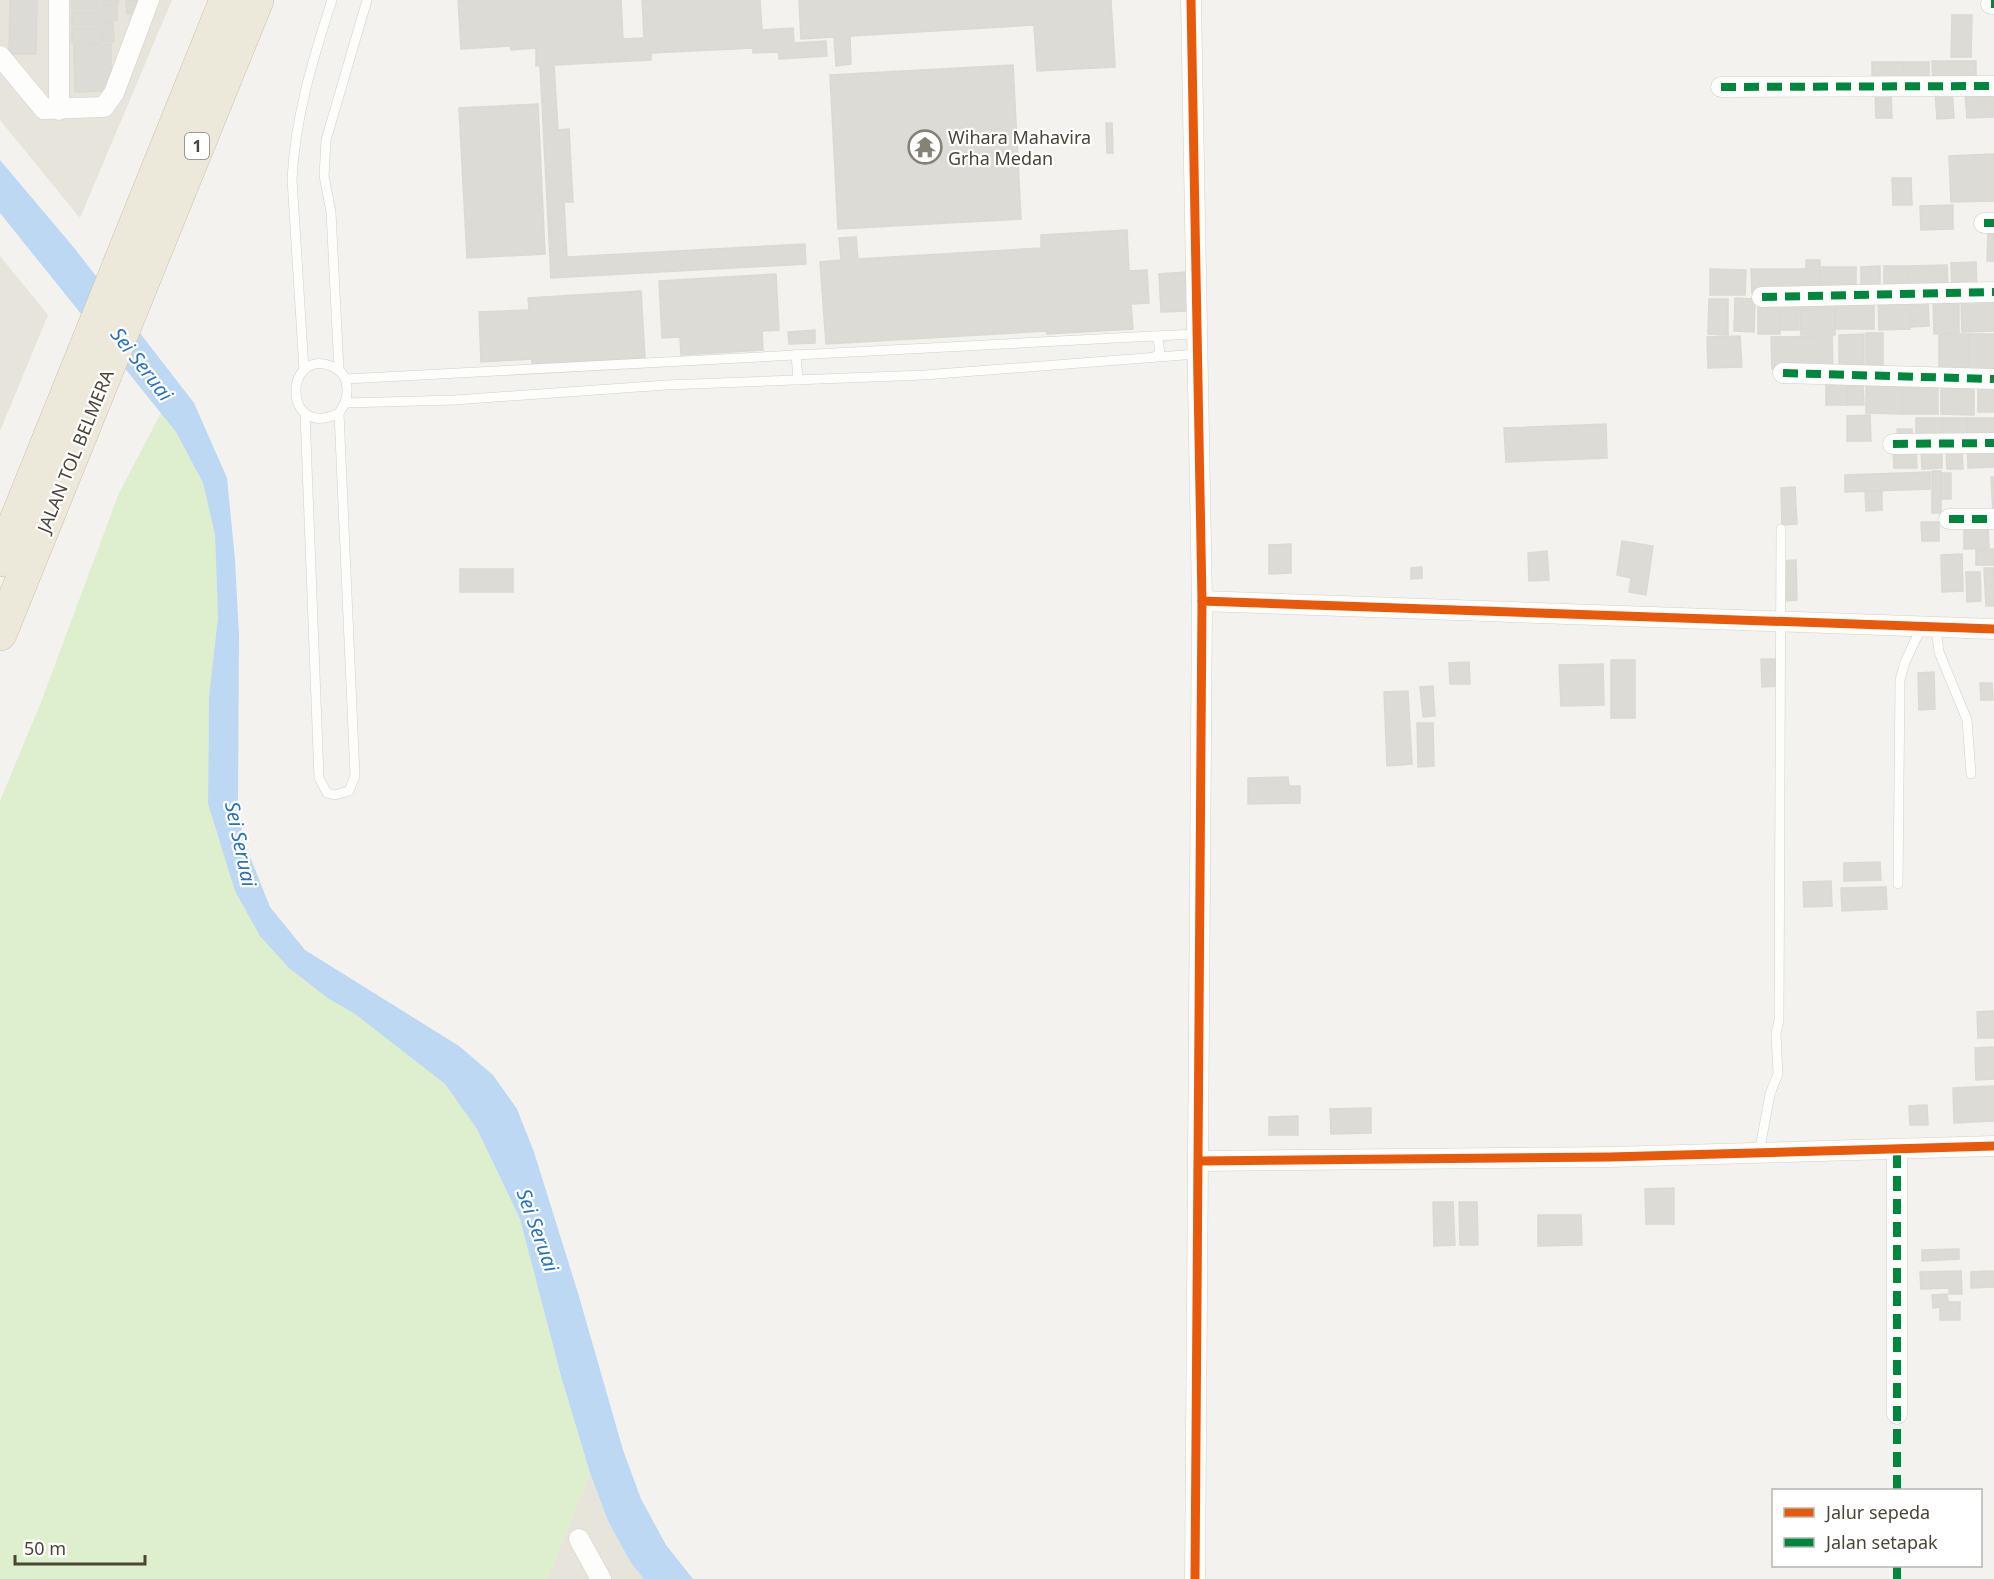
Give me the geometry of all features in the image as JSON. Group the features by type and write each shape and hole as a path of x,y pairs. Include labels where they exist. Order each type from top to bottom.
{"highway":[{"name":"JALAN TOL BELMERA","path":"0,634 94,367 128,281 226,0"},
{"name":"JALAN TOL BELMERA","path":"128,281 257,0"},
{"name":"JALAN TOL BELMERA","path":"0,561 94,367"}],"street":[{"path":"59,0 59,110"},
{"path":"0,56 40,106 59,110 96,109 109,103 149,0"},
{"path":"1191,0 1202,601 1200,1161 1195,1579"},
{"path":"1721,87 1994,86"},
{"path":"1762,297 1994,292"},
{"path":"1783,373 1994,379"},
{"path":"1893,444 1994,443"},
{"path":"1949,519 1994,519"},
{"path":"1202,601 1994,629"},
{"path":"1200,1161 1610,1157 1994,1146"},
{"path":"1897,1149 1897,1414"},
{"path":"579,1539 602,1579"}],"lane":[{"path":"332,0 311,63 293,156 292,179 304,370 297,380 294,392 297,404 305,413 316,418 328,418 339,413 346,403 346,379 339,370 331,212 323,159 326,140 367,0"},
{"path":"346,379 1197,334"},
{"path":"1153,336 1158,339 1160,345 1160,353 1154,357"},
{"path":"796,354 798,380"},
{"path":"346,403 455,400 666,385 924,375 1197,354"},
{"path":"304,370 321,365 339,370"},
{"path":"305,413 319,778 327,793 335,795 349,791 355,776 339,413"},
{"path":"1759,1153 1770,1094 1778,1074 1781,528"},
{"path":"1929,626 1967,720 1971,774"},
{"path":"1898,884 1900,680 1905,662 1929,626"}],"shaded area":[{"path":"0,0 172,0 80,218 0,120"},
{"path":"0,256 48,315 0,431"},
{"path":"590,1473 608,1521 631,1563 644,1579 547,1579"}],"green space":[{"path":"161,413 176,432 203,483 215,535 218,617 209,696 208,804 219,841 329,999 355,1014 445,1084 477,1129 520,1219 561,1376 590,1473 547,1579 0,1579 0,801 41,702 119,493"}],"water":[{"name":"Sei Seruai","path":"0,160 75,249 194,403 227,478 239,635 238,803 243,839 270,907 305,950 459,1046 493,1075 517,1109 534,1152 578,1293 623,1450 641,1499 666,1545 693,1579 644,1579 631,1563 608,1521 590,1473 561,1376 520,1219 477,1129 445,1084 355,1014 329,999 289,968 260,936 235,891 208,804 209,696 218,617 215,535 203,483 176,432 0,213"}],"building":[{"path":"10,0 37,0 36,54 9,54"},
{"path":"72,0 100,0 100,10 72,10"},
{"path":"102,0 118,0 118,4 102,5"},
{"path":"126,0 139,0 139,13 127,14"},
{"path":"458,0 621,0 623,39 644,38 642,0 760,0 762,30 793,28 794,43 826,41 827,56 779,59 779,52 753,53 753,48 651,53 651,60 554,65 558,130 569,129 573,202 564,202 567,257 805,244 806,264 551,278 540,65 536,66 536,48 511,50 511,46 461,49"},
{"path":"799,0 1111,0 1115,67 1037,71 1034,25 850,36 851,64 836,66 834,37 801,39"},
{"path":"117,5 117,20 102,21 102,6"},
{"path":"72,12 100,12 100,26 72,26"},
{"path":"1952,15 1972,15 1971,57 1951,57"},
{"path":"102,22 113,22 114,42 102,42"},
{"path":"72,28 100,28 101,43 72,43"},
{"path":"111,44 111,91 75,92 74,45"},
{"path":"1932,61 1976,61 1976,85 1933,85"},
{"path":"1872,62 1903,62 1903,86 1872,86"},
{"path":"1903,62 1929,62 1929,86 1903,86"},
{"name":"Wihara Mahavira Grha Medan","path":"1013,65 1021,219 838,229 830,75"},
{"path":"1952,90 1954,118 1937,119 1935,91"},
{"path":"1875,91 1891,91 1892,118 1876,118"},
{"path":"1994,92 1994,117 1967,118 1965,93"},
{"path":"538,104 545,254 467,258 459,108"},
{"path":"1106,123 1112,123 1113,153 1107,153"},
{"path":"1994,154 1994,201 1951,202 1949,156"},
{"path":"1892,178 1911,178 1912,205 1893,205"},
{"path":"1953,205 1953,229 1921,230 1920,206"},
{"path":"1127,230 1129,271 1147,270 1149,303 1131,304 1133,329 1047,334 1047,331 826,344 820,262 841,260 839,238 856,237 858,259 1041,248 1041,235"},
{"path":"1988,234 1994,234 1994,261 1987,261"},
{"path":"1806,260 1820,260 1820,295 1752,293 1751,269 1806,269"},
{"path":"1976,262 1977,291 1952,292 1951,263"},
{"path":"1947,265 1948,290 1909,291 1909,266"},
{"path":"1880,266 1880,288 1861,289 1861,267"},
{"path":"1884,266 1909,266 1909,291 1884,291"},
{"path":"1820,267 1856,267 1856,291 1820,291"},
{"path":"1710,269 1746,270 1745,295 1710,295"},
{"path":"1186,272 1188,311 1161,312 1159,274"},
{"path":"776,274 779,330 762,331 763,350 681,355 680,337 662,338 659,281"},
{"path":"641,291 645,358 532,364 532,359 481,362 479,312 529,310 528,298"},
{"path":"1909,296 1928,296 1929,326 1910,327"},
{"path":"1909,296 1910,329 1879,330 1878,297"},
{"path":"1994,296 1994,331 1962,332 1961,297"},
{"path":"1959,297 1959,333 1934,334 1933,298"},
{"path":"1735,298 1755,299 1754,332 1734,331"},
{"path":"1709,299 1728,299 1728,335 1708,334"},
{"path":"1800,299 1835,299 1835,335 1801,335"},
{"path":"1835,299 1874,299 1874,329 1835,329"},
{"path":"1781,300 1799,300 1799,330 1781,330"},
{"path":"1758,301 1780,301 1780,334 1758,334"},
{"path":"815,330 815,343 789,344 788,332"},
{"path":"1866,333 1883,333 1883,371 1866,371"},
{"path":"1864,334 1864,367 1839,367 1839,335"},
{"path":"1939,334 1969,334 1968,377 1939,377"},
{"path":"1969,334 1994,334 1994,377 1968,377"},
{"path":"1740,336 1742,367 1708,368 1707,337"},
{"path":"1832,336 1833,367 1772,369 1771,337"},
{"path":"1866,380 1902,380 1902,414 1866,413"},
{"path":"1902,380 1938,380 1938,414 1902,414"},
{"path":"1941,382 1974,382 1974,415 1941,414"},
{"path":"1826,384 1847,384 1847,405 1826,405"},
{"path":"1847,384 1863,384 1864,405 1847,405"},
{"path":"1978,386 1994,386 1994,412 1978,412"},
{"path":"1870,415 1871,441 1847,441 1847,416"},
{"path":"1916,418 1942,418 1942,443 1916,443"},
{"path":"1942,418 1967,418 1967,443 1942,443"},
{"path":"1967,418 1994,418 1994,443 1967,443"},
{"path":"1606,424 1607,458 1506,462 1504,428"},
{"path":"1897,429 1912,429 1913,440 1898,440"},
{"path":"1994,446 1994,467 1968,468 1967,447"},
{"path":"1921,448 1942,448 1942,468 1922,469"},
{"path":"1962,448 1963,469 1947,469 1946,449"},
{"path":"1916,449 1917,468 1894,468 1893,450"},
{"path":"1932,471 1941,471 1941,513 1932,513"},
{"path":"1930,472 1930,489 1845,492 1845,475"},
{"path":"1941,473 1951,473 1951,499 1941,499"},
{"path":"1991,477 1994,477 1994,514 1993,514"},
{"path":"1795,487 1797,524 1782,525 1781,488"},
{"path":"1865,491 1882,491 1882,510 1866,511"},
{"path":"1921,522 1939,522 1939,541 1922,541"},
{"path":"1988,526 1989,548 1964,549 1964,527"},
{"path":"1622,541 1653,546 1646,595 1629,592 1631,578 1617,575"},
{"path":"1291,544 1291,573 1269,574 1269,545"},
{"path":"1994,549 1994,565 1976,565 1976,550"},
{"path":"1547,551 1549,580 1529,581 1528,553"},
{"path":"1962,554 1963,591 1942,592 1941,555"},
{"path":"1796,560 1797,600 1783,601 1781,561"},
{"path":"1422,567 1422,578 1411,579 1411,568"},
{"path":"1984,568 1994,568 1994,606 1986,606"},
{"path":"460,569 513,569 513,592 460,592"},
{"path":"1966,572 1980,572 1981,601 1967,602"},
{"path":"1761,659 1775,659 1777,686 1762,687"},
{"path":"1611,660 1635,660 1635,718 1611,718"},
{"path":"1469,662 1470,684 1450,684 1449,663"},
{"path":"1603,664 1604,705 1561,706 1559,665"},
{"path":"1934,672 1935,709 1919,710 1918,673"},
{"path":"1980,683 1992,683 1993,700 1981,700"},
{"path":"1433,686 1435,716 1423,717 1420,687"},
{"path":"1408,691 1412,764 1387,766 1384,692"},
{"path":"1417,723 1433,723 1434,766 1418,767"},
{"path":"1288,777 1289,786 1300,786 1300,803 1248,804 1248,778"},
{"path":"1880,862 1881,880 1844,881 1844,863"},
{"path":"1831,881 1832,906 1804,907 1803,882"},
{"path":"1886,887 1887,909 1842,911 1841,888"},
{"path":"1994,1011 1994,1038 1978,1038 1977,1012"},
{"path":"1994,1047 1994,1079 1976,1080 1975,1048"},
{"path":"1994,1086 1994,1121 1954,1123 1953,1088"},
{"path":"1927,1105 1928,1125 1910,1125 1909,1106"},
{"path":"1371,1108 1371,1133 1331,1134 1330,1109"},
{"path":"1298,1116 1298,1135 1269,1135 1269,1117"},
{"path":"1674,1188 1674,1224 1646,1224 1645,1189"},
{"path":"1433,1202 1453,1202 1455,1245 1434,1246"},
{"path":"1459,1202 1477,1202 1478,1245 1460,1245"},
{"path":"1538,1215 1581,1215 1582,1245 1538,1246"},
{"path":"1959,1249 1959,1259 1922,1261 1922,1250"},
{"path":"1961,1271 1962,1294 1949,1294 1949,1288 1921,1289 1920,1272"},
{"path":"1994,1271 1994,1287 1971,1288 1971,1272"},
{"path":"1947,1294 1948,1302 1960,1302 1960,1320 1940,1320 1940,1307 1933,1308 1932,1295"}],"marked path":[{"path":"1721,87 1994,86"},
{"path":"1984,223 1994,223"},
{"path":"1762,297 1994,292"},
{"path":"1783,373 1994,379"},
{"path":"1893,444 1994,443"},
{"path":"1949,519 1994,519"},
{"path":"1897,1149 1897,1489"},
{"path":"1897,1567 1897,1579"}],"cycle path":[{"path":"1191,0 1202,601 1195,1579"},
{"path":"1202,601 1994,629"},
{"path":"1200,1161 1610,1157 1994,1146"}],"place":[{"name":"Wihara Mahavira Grha Medan","path":"925,147"}]}
